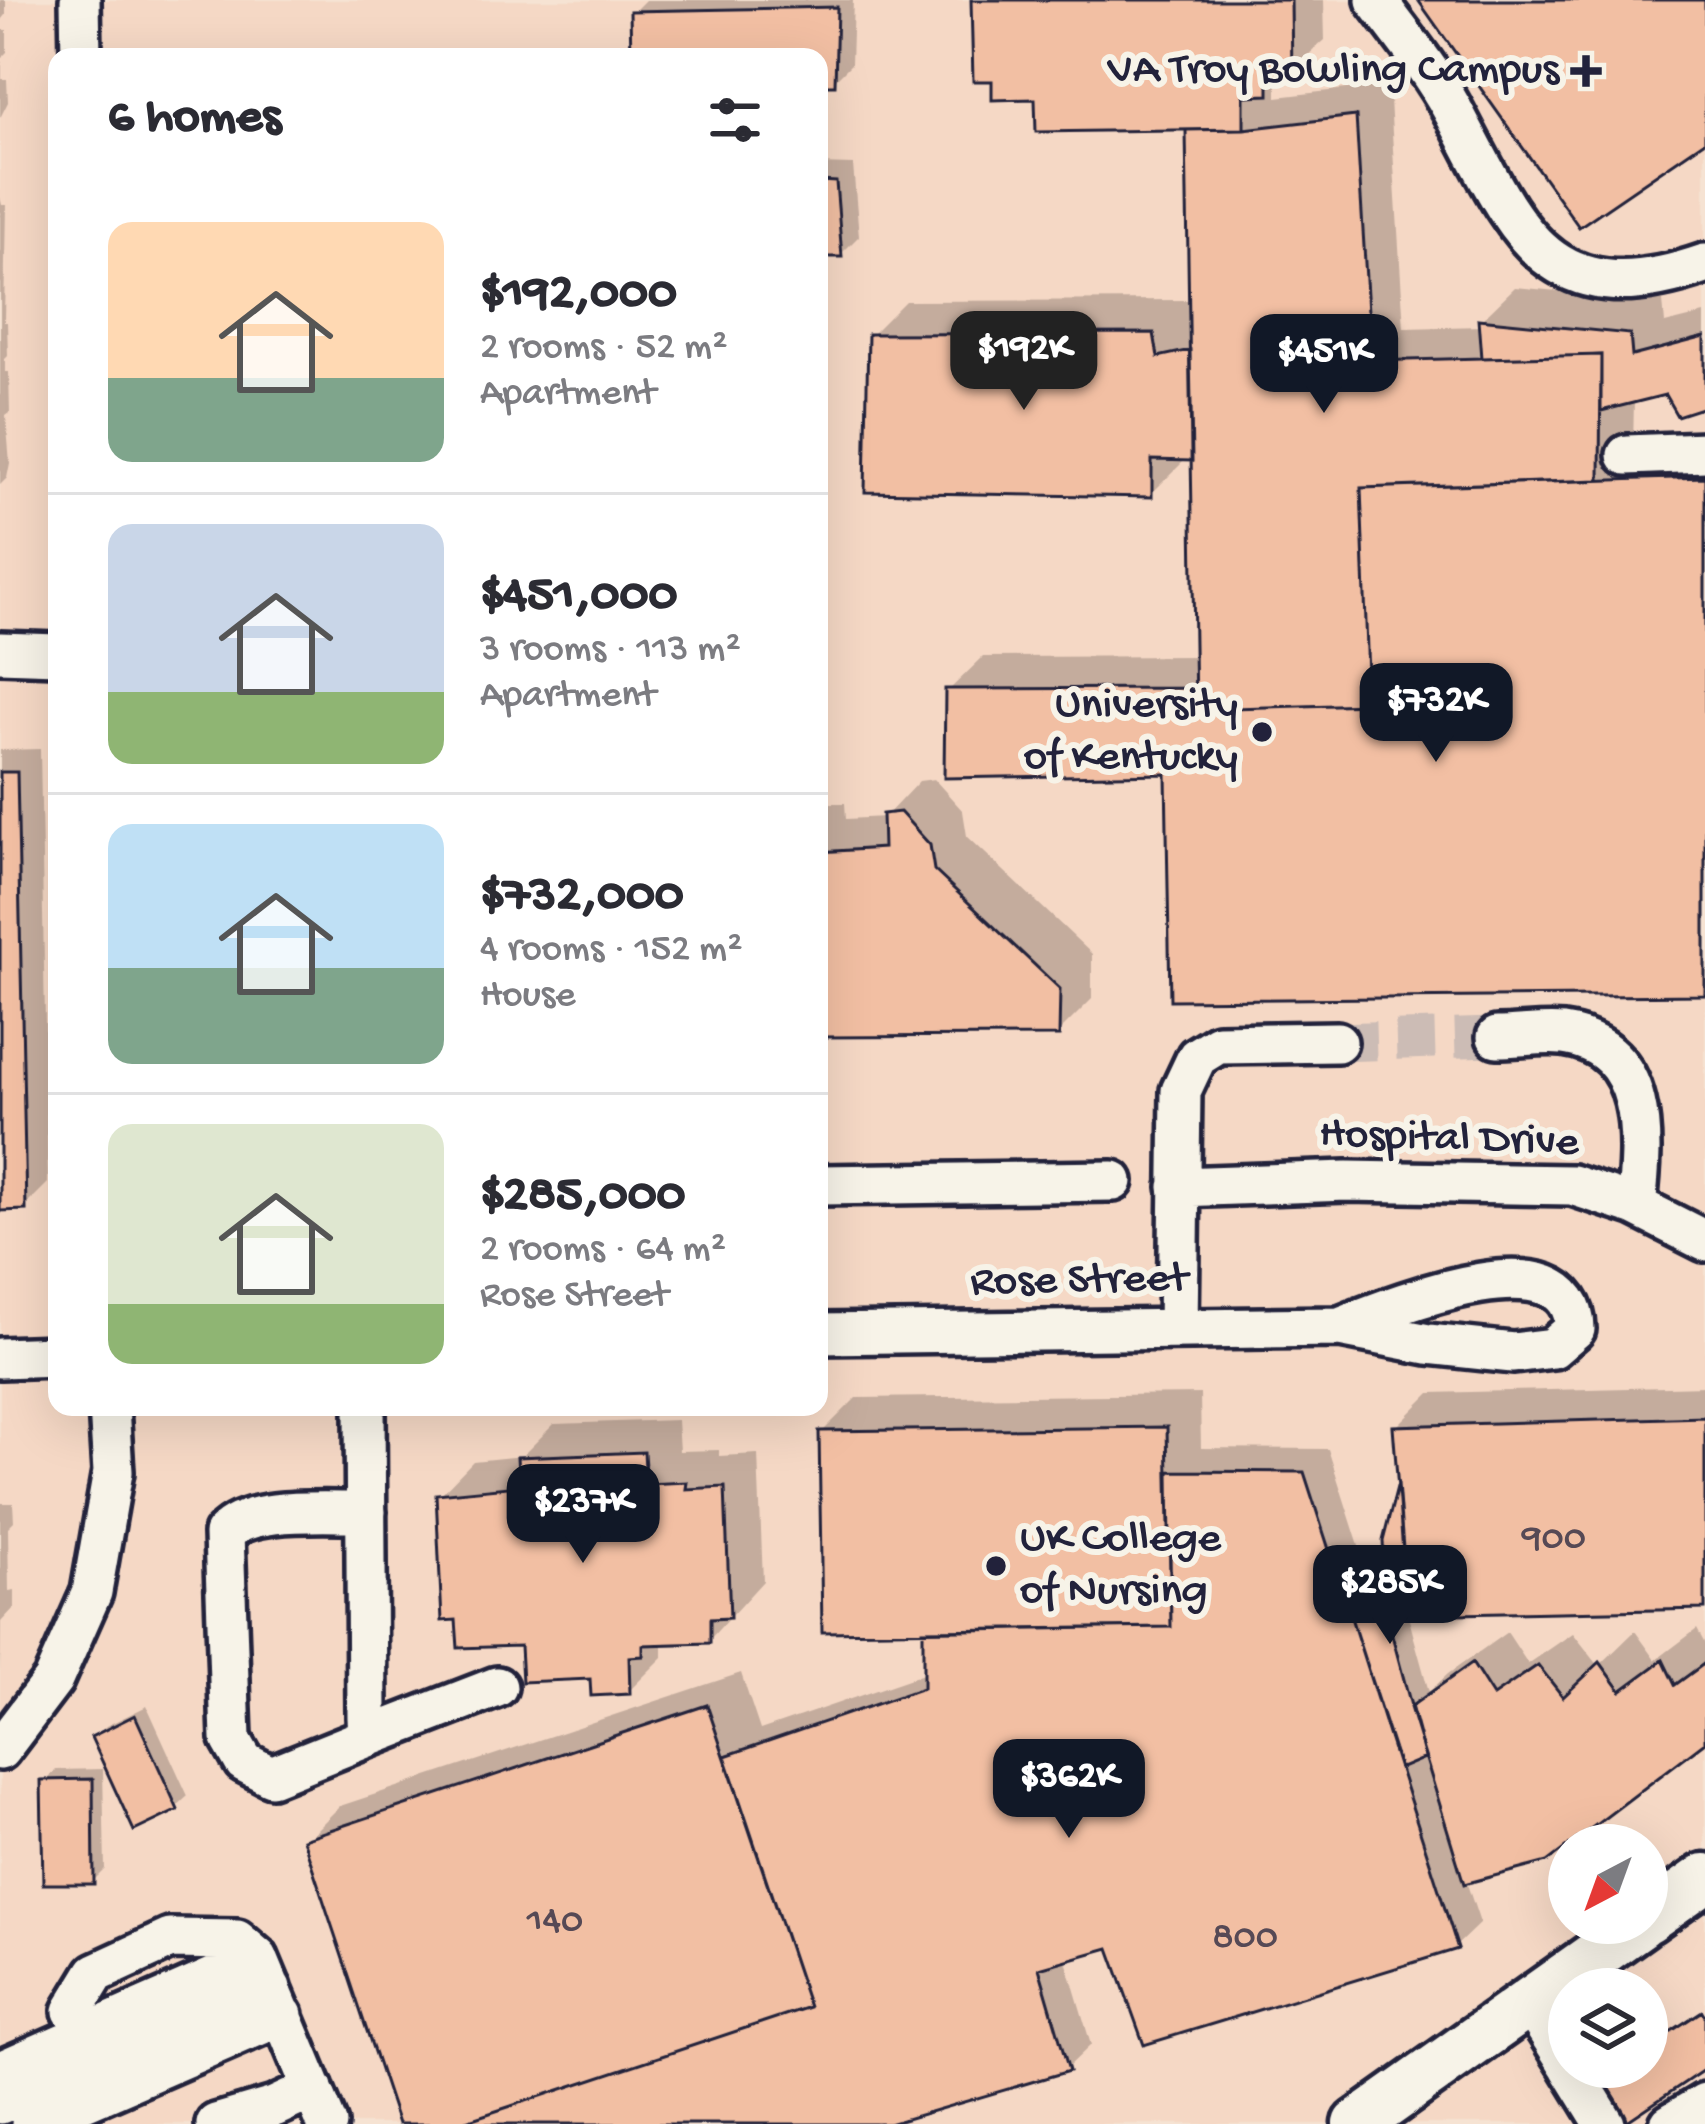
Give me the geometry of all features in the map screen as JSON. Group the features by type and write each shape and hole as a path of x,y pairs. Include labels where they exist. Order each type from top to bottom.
{"main road":[{"path":"1668,1909 1700,1892"},
{"path":"1358,2124 1612,1944"}],"street":[{"path":"80,0 81,48"},
{"path":"1376,0 1431,74 1508,217 1532,245 1580,272 1609,280 1648,281 1705,264"},
{"path":"1627,455 1705,452"},
{"path":"0,652 48,654"},
{"path":"1497,1037 1564,1035 1592,1046 1616,1065 1640,1112 1636,1206"},
{"path":"1178,1328 1181,1091 1198,1057 1218,1044 1337,1042"},
{"path":"828,1185 1113,1181"},
{"name":"Hospital Drive","path":"1179,1186 1347,1181 1572,1185 1636,1206 1705,1241"},
{"path":"1511,1280 1557,1290 1569,1301 1575,1330 1553,1348 1513,1352 1428,1344 1340,1327 1436,1292 1511,1280"},
{"name":"Rose Street","path":"828,1334 1340,1327"},
{"path":"0,1358 48,1356"},
{"path":"0,1750 53,1680 92,1592 113,1472 110,1416"},
{"path":"365,1416 368,1737"},
{"path":"366,1512 266,1515 234,1522 224,1534 231,1739 244,1762 271,1776 497,1687"},
{"path":"0,2044 73,2011 262,1975"},
{"path":"0,2072 262,1975"},
{"path":"0,2104 262,1975"},
{"path":"216,2124 274,2107 320,2106 262,1975"},
{"path":"31,2124 262,1975"},
{"path":"1530,2002 1548,2031"},
{"path":"1583,2088 1605,2124"},
{"path":"1670,2124 1705,2103"}],"shaded area":[{"name":"University of Kentucky","path":"0,0 1705,0 1705,2124 0,2124"}],"building":[{"path":"971,0 1291,0 1292,77 1269,77 1269,95 1244,96 1244,129 1036,132 1035,99 992,100 992,81 973,81"},
{"name":"VA Troy Bowling Campus","path":"1418,0 1705,0 1705,141 1579,227"},
{"path":"837,7 835,85 828,85 828,48 631,48 630,11"},
{"path":"1356,116 1371,361 1601,355 1600,480 1361,488 1369,704 1195,709 1186,130 1244,129"},
{"path":"828,182 836,182 842,257 828,257"},
{"path":"1478,319 1630,334 1632,356 1705,337 1705,407 1677,416 1665,395 1601,411 1601,355 1481,358"},
{"path":"1154,333 1158,357 1190,350 1192,461 1152,460 1152,497 865,492 868,334"},
{"path":"1705,477 1705,995 1170,1000 1166,774 944,778 945,689 1194,688 1195,709 1369,704 1361,488"},
{"path":"0,772 17,772 26,1210 0,1211"},
{"path":"900,812 930,845 934,870 1060,989 1059,1036 828,1037 828,851 883,848 882,814"},
{"path":"1705,1417 1705,1609 1408,1615 1393,1426"},
{"name":"UK College of Nursing","path":"1167,1427 1171,1627 822,1632 819,1431"},
{"path":"644,1452 646,1484 725,1487 730,1618 710,1619 710,1643 643,1645 643,1656 629,1657 630,1694 591,1696 590,1679 522,1682 520,1646 458,1648 456,1620 442,1621 436,1494 519,1486 517,1457"},
{"path":"1169,1471 1304,1472 1458,1949 1144,2045 1109,1948 1039,1968 1069,2071 889,2124 457,2124 809,2007 725,1756 923,1688 923,1630 1171,1627"},
{"path":"1398,1483 1408,1615 1388,1620 1425,1758 1399,1769 1348,1608 1386,1594 1383,1541"},
{"path":"1663,1660 1675,1685 1705,1663 1705,1742 1597,1824 1548,1824 1547,1862 1464,1884 1410,1707 1472,1663 1493,1696 1538,1665 1563,1697 1600,1662 1621,1691"},
{"path":"707,1705 809,2007 457,2124 398,2124 303,1839"},
{"path":"135,1715 178,1810 134,1831 91,1737"},
{"path":"93,1779 94,1884 43,1884 41,1780"},
{"path":"1702,2011 1705,2069 1623,2124 1598,2088 1668,2088 1668,2033"}],"tunnel":[{"path":"1337,1042 1497,1037"}],"place":[{"name":"VA Troy Bowling Campus","path":"1586,71"},
{"name":"University of Kentucky","path":"1262,732"},
{"name":"UK College of Nursing","path":"996,1566"}]}
